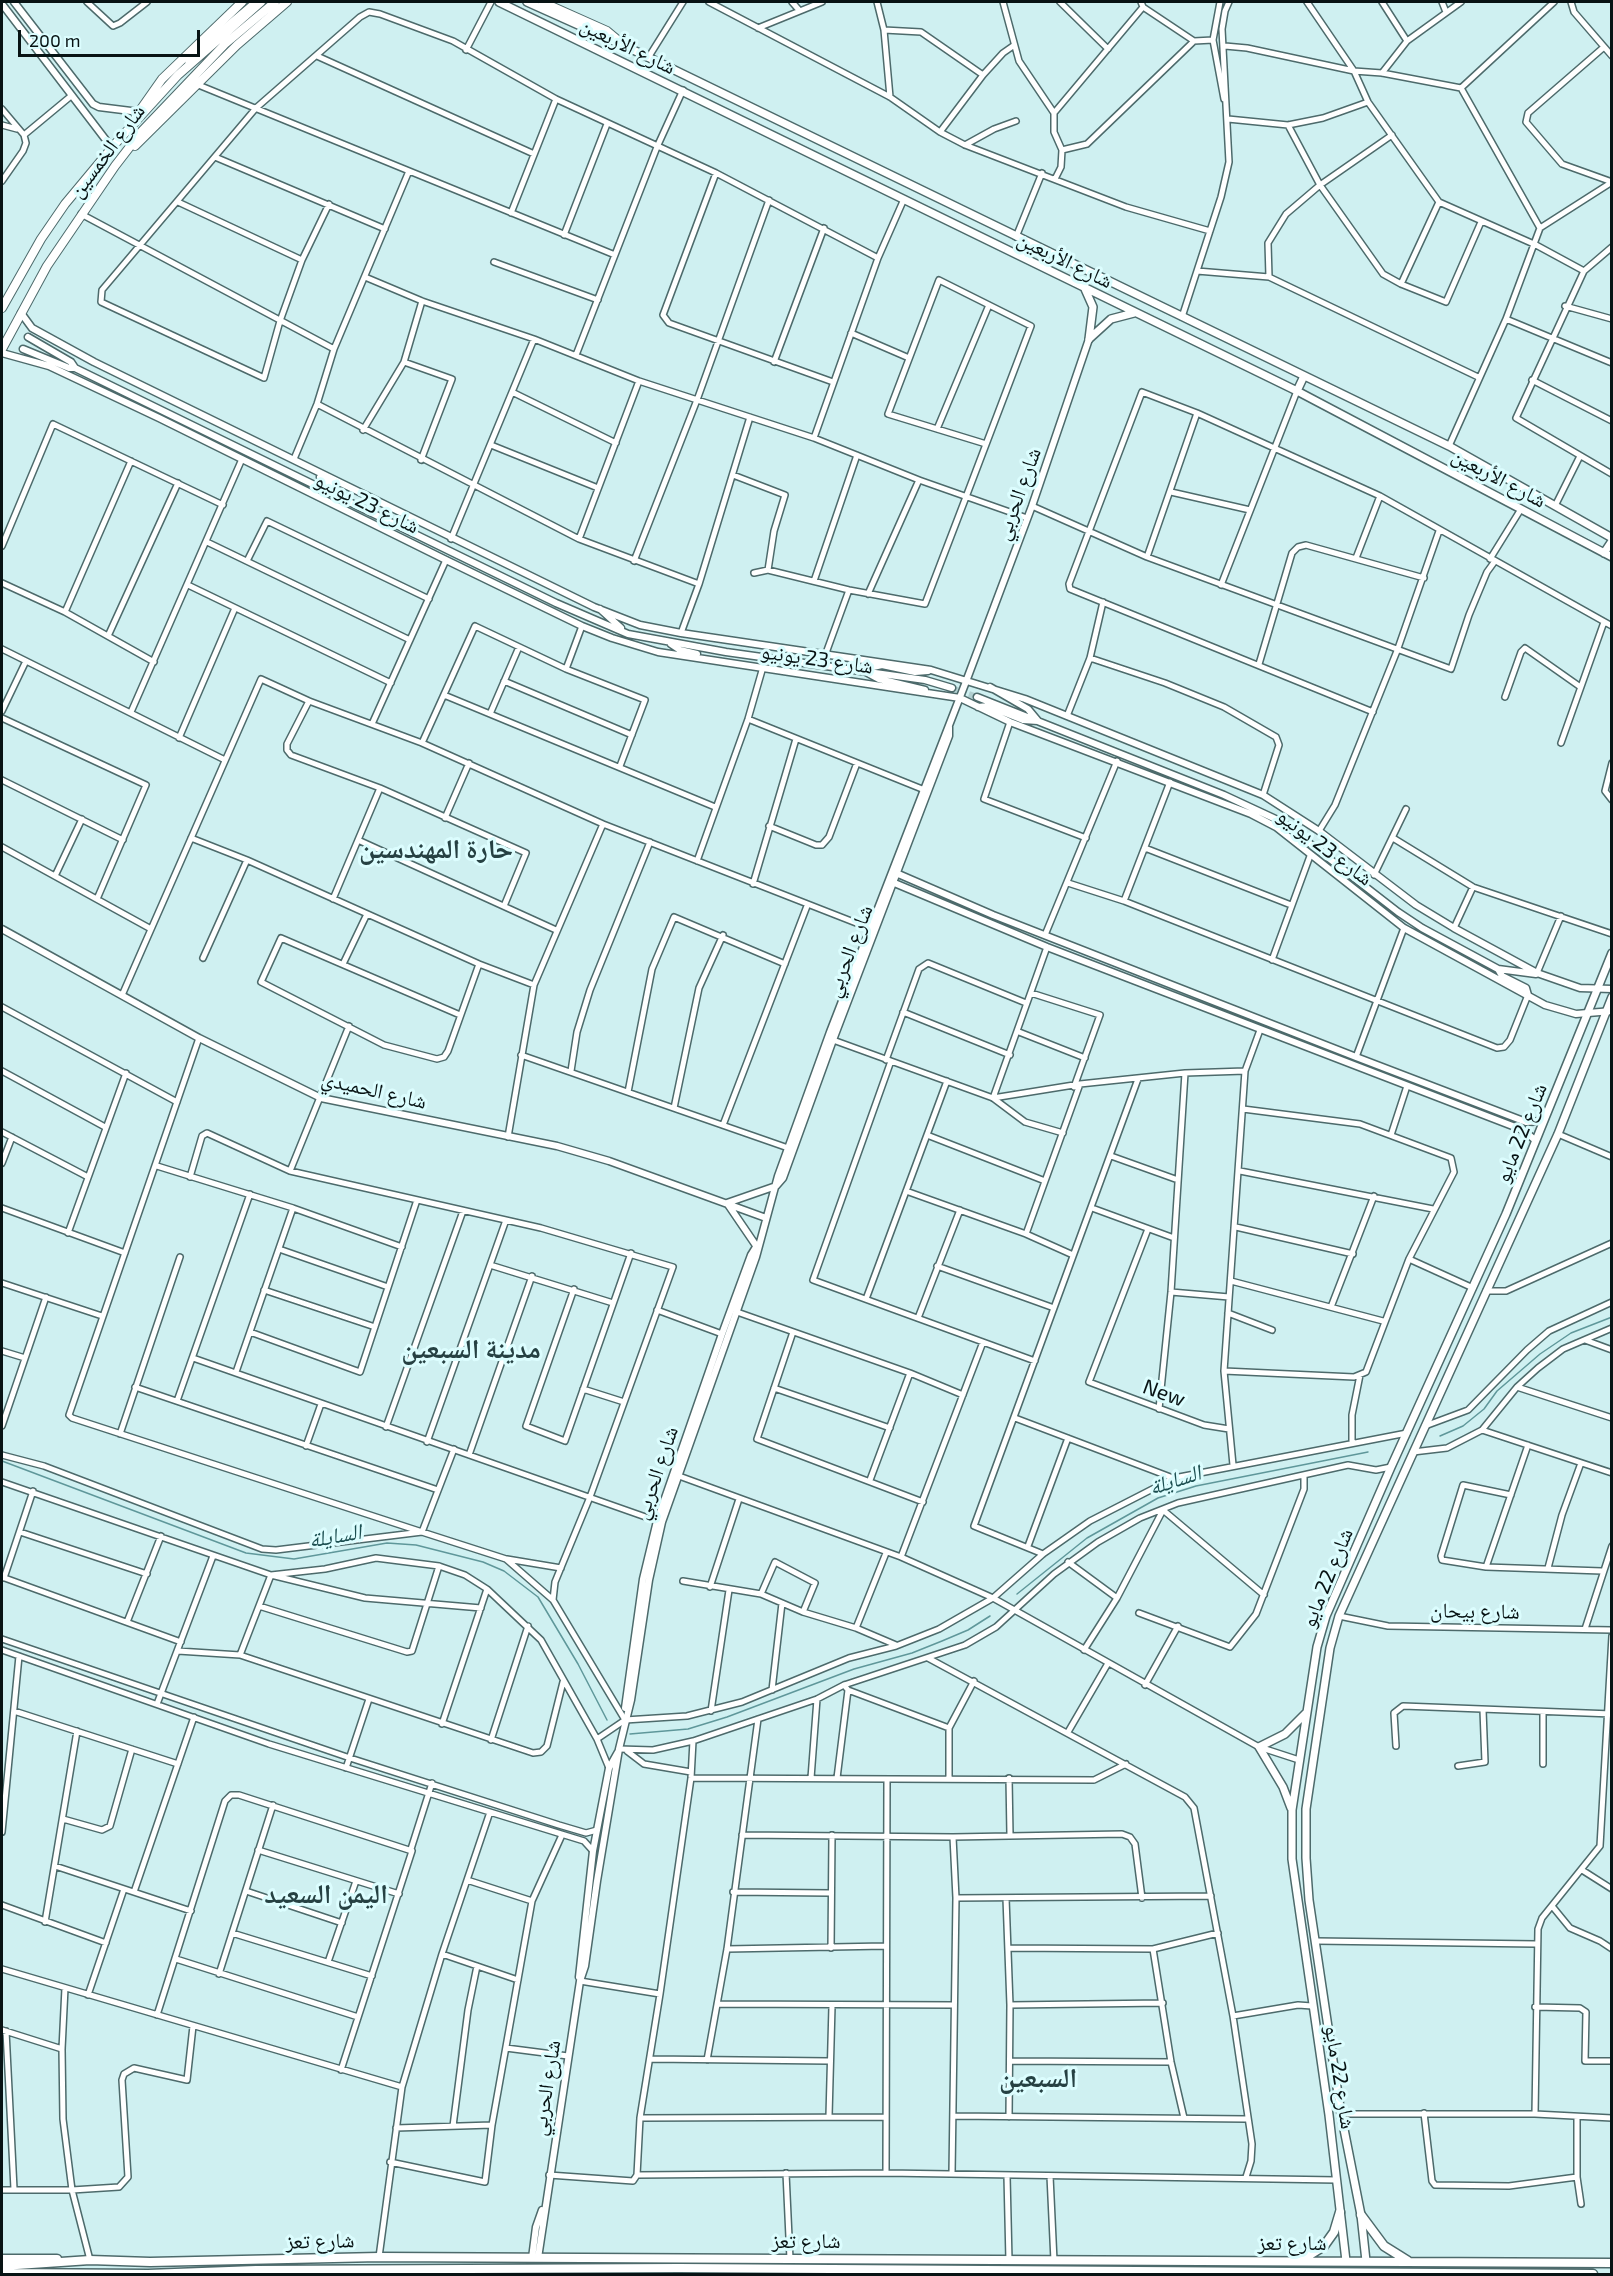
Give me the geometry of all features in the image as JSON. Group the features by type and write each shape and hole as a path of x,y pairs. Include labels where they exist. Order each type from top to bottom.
{"highway":[{"path":"1302,2260 1324,2246 1334,2232 1340,2212"},
{"path":"1360,2215 1384,2246 1414,2264"},
{"name":"شارع تعز","path":"2,2273 148,2274 379,2257 1009,2261 1302,2260 1414,2264 1611,2263"},
{"path":"2,2259 69,2261"},
{"name":"شارع تعز","path":"2,2266 90,2260 256,2265 326,2272 1593,2274"},
{"path":"1559,2262 1559,2274"}],"main road":[{"name":"شارع الخمسين","path":"114,146 162,79 242,2"},
{"path":"178,75 200,49 256,2"},
{"name":"شارع الخمسين","path":"2,308 59,212 114,146 178,75 261,2"},
{"name":"شارع الخمسين","path":"2,351 21,313 81,214 115,165 188,80 275,2"},
{"path":"115,165 196,84 288,2"},
{"name":"شارع الأربعين","path":"499,2 1297,391 1608,555"},
{"name":"شارع الأربعين","path":"527,2 625,46 1449,446 1611,540"},
{"path":"542,2 607,32 625,46"},
{"path":"1085,289 1093,307 1089,339"},
{"path":"1089,339 1111,319 1134,313"},
{"path":"1297,391 1304,376"},
{"path":"1608,555 1611,540"},
{"name":"شارع 22 مايو","path":"1346,2261 1329,2115 1296,1901 1292,1859 1292,1810 1317,1647 1326,1616 1390,1467 1473,1288 1536,1140 1611,953"},
{"name":"شارع 22 مايو","path":"1366,2261 1341,2114 1306,1858 1306,1809 1330,1648 1339,1616 1558,1134 1609,1011 1611,997"},
{"path":"1407,1433 1425,1426"},
{"path":"1390,1467 1413,1452"},
{"path":"1292,1810 1283,1787 1259,1747 1286,1734 1306,1713"},
{"path":"1299,1760 1312,1762"},
{"path":"1312,2006 1325,2004"},
{"path":"1329,2115 1341,2114"}],"street":[{"path":"14,2 93,104 99,107 139,112"},
{"path":"87,2 113,26 147,2"},
{"path":"466,50 491,2"},
{"path":"648,58 682,2"},
{"path":"709,2 890,98 940,132 965,145 1126,207 1210,231"},
{"path":"792,2 799,10"},
{"path":"758,28 822,2"},
{"path":"877,2 884,30 890,98"},
{"path":"1003,2 1013,46 1019,61 1054,113 1054,132 1062,150 1061,167 1055,179"},
{"path":"1060,2 1108,49"},
{"path":"1220,2 1213,40 1228,119"},
{"path":"1182,317 1210,231 1229,162 1225,46 1222,28 1225,11 1230,2"},
{"path":"1307,2 1354,71 1368,102 1439,202 1536,245 1584,271"},
{"path":"1382,2 1407,41"},
{"path":"1442,2 1446,12"},
{"path":"1382,73 1407,41 1461,2"},
{"path":"1461,88 1554,2"},
{"path":"1571,2 1574,12 1611,56"},
{"path":"2,4 71,96 114,146"},
{"path":"1054,113 1108,49 1142,4 1194,41 1213,40"},
{"path":"329,204 302,260 280,321 264,378 101,302 102,290 141,248 255,108 360,17 369,12 453,41 556,99 716,173 878,258"},
{"path":"884,30 921,32 984,75"},
{"path":"1062,150 1087,144 1194,41"},
{"path":"940,132 984,75 1013,46"},
{"path":"1225,46 1246,48 1354,71 1382,73 1461,88 1540,228 1536,245 1506,319 1449,446"},
{"path":"1604,47 1528,113 1526,122 1562,164 1611,182"},
{"path":"317,56 534,154"},
{"path":"196,84 615,255"},
{"path":"576,355 657,147 683,90"},
{"path":"24,135 71,96"},
{"path":"511,213 556,99"},
{"path":"1228,119 1288,125 1323,118 1368,102"},
{"path":"2,109 24,135 26,143 23,152 2,181"},
{"path":"965,145 994,129 1016,121"},
{"path":"564,234 607,124"},
{"path":"2,125 18,130"},
{"path":"1288,125 1320,185 1383,274 1401,284 1446,302 1481,222"},
{"path":"1269,277 1269,243 1275,227 1286,213 1320,185 1392,135"},
{"path":"215,157 386,229"},
{"path":"294,459 317,404 334,349 409,171"},
{"path":"716,173 663,315 669,323 717,342 833,382"},
{"path":"1016,237 1042,173"},
{"path":"1540,228 1611,182"},
{"path":"814,438 878,258 904,199"},
{"path":"634,561 697,400 769,200"},
{"path":"178,202 302,260"},
{"path":"1401,284 1439,202"},
{"path":"81,214 334,349"},
{"path":"774,362 824,228"},
{"path":"1611,247 1584,271 1565,306 1516,418 1611,474"},
{"path":"494,262 598,300"},
{"path":"1197,271 1269,277 1478,377"},
{"path":"365,277 422,301 534,339 639,381 814,438 919,480 1027,518"},
{"path":"754,573 768,570 849,590 925,604 1031,326 939,280 888,414 986,444"},
{"path":"363,430 404,362 422,301"},
{"path":"937,429 989,305"},
{"path":"1565,306 1611,319"},
{"name":"شارع 23 يونيو","path":"21,313 32,328 94,362 294,459 451,539 599,609 640,625 681,633 932,669 989,686 1263,795 1319,831 1374,875 1454,928 1537,974 1580,988 1611,989"},
{"path":"1506,319 1611,363"},
{"path":"20,357 32,328"},
{"path":"852,333 909,358"},
{"path":"28,337 71,362 75,368"},
{"path":"451,539 534,339"},
{"name":"شارع الحربي","path":"625,1720 654,1551 756,1257 776,1186 783,1178 790,1149 869,928 922,789 949,727 1032,506 1089,339"},
{"path":"23,349 69,368 75,368 556,603 628,634 726,652 860,669 925,680 952,688"},
{"name":"شارع 23 يونيو","path":"2,351 49,366 582,626 658,652 960,698 1010,722 1251,814 1276,827 1404,928 1545,1005 1576,1014 1609,1011"},
{"path":"404,362 452,379 421,460"},
{"path":"1532,380 1611,422"},
{"path":"579,539 639,381"},
{"path":"1221,585 1297,391"},
{"path":"512,392 616,443"},
{"path":"1373,712 1069,586 1142,392 1274,446 1380,496 1611,626"},
{"path":"317,404 421,460 579,539 699,584"},
{"path":"1147,557 1197,413"},
{"path":"681,633 734,475 750,417"},
{"path":"2,546 53,424 223,505"},
{"path":"491,445 598,488"},
{"path":"814,581 857,455"},
{"path":"1555,506 1580,456"},
{"path":"132,712 242,459"},
{"path":"65,612 132,461"},
{"path":"316,472 332,486 335,494"},
{"path":"734,475 785,495 774,531 768,570"},
{"path":"868,594 919,480"},
{"path":"108,636 178,483"},
{"path":"1171,492 1250,510"},
{"path":"1356,558 1380,496"},
{"path":"1032,506 1147,557 1451,669 1487,572 1521,509"},
{"path":"247,561 267,521 429,598"},
{"path":"1319,831 1335,805 1373,712 1424,578 1439,531"},
{"path":"207,542 410,640"},
{"path":"1259,664 1292,553 1298,547 1306,545 1424,578"},
{"path":"372,724 446,560"},
{"path":"2,583 65,612 154,662"},
{"path":"188,585 391,683"},
{"path":"826,652 849,590"},
{"path":"1067,716 1090,658 1103,602"},
{"path":"179,738 235,608"},
{"path":"599,609 603,615 628,634"},
{"path":"1561,743 1604,622"},
{"path":"422,743 475,626 566,669 645,700 620,766"},
{"path":"566,669 582,626"},
{"path":"669,642 680,651 708,656 720,662"},
{"path":"490,714 519,647"},
{"path":"1505,698 1524,648 1580,686"},
{"path":"2,649 225,760"},
{"path":"1090,658 1165,683 1214,703 1276,737 1279,745 1263,795"},
{"path":"2,711 26,661"},
{"path":"860,669 882,665 915,672 932,669"},
{"path":"697,861 748,720 763,668"},
{"path":"860,669 879,679 921,687 927,692"},
{"path":"123,993 261,679 309,701 422,743 603,824 807,906 869,928"},
{"path":"504,681 632,735"},
{"path":"989,686 998,695 1028,709 1038,721"},
{"path":"444,695 715,807"},
{"path":"977,697 1267,814 1282,822 1362,886 1414,923 1498,969 1537,974 1561,916"},
{"path":"309,701 287,750 291,754 380,788 526,853 504,906"},
{"path":"978,706 988,706 1023,720 1038,721"},
{"path":"2,718 146,785 97,899"},
{"path":"748,720 922,789"},
{"path":"1010,722 984,798 1086,838"},
{"name":"شارع الحربي","path":"790,1149 950,736 949,727"},
{"path":"753,884 796,739"},
{"path":"1045,935 1117,761"},
{"path":"769,826 816,845 822,845 829,837 857,763"},
{"path":"1611,763 1605,791 1611,800"},
{"path":"445,818 469,764"},
{"path":"2,780 123,840"},
{"path":"1124,901 1170,782"},
{"path":"333,899 380,788"},
{"path":"1374,875 1406,809"},
{"path":"55,876 82,819"},
{"path":"508,1137 534,985 603,824"},
{"path":"191,838 247,860 479,964 534,985"},
{"path":"1393,838 1473,887 1611,934"},
{"path":"358,840 556,930"},
{"path":"571,1071 576,1032 590,990 650,842"},
{"path":"2,847 151,929"},
{"path":"1145,848 1291,905"},
{"path":"1272,960 1310,856"},
{"path":"203,958 247,860"},
{"path":"896,873 993,915 1356,1057 1526,1122 1543,1121"},
{"path":"892,882 990,925 1523,1130 1536,1140"},
{"path":"1068,883 1124,901 1497,1048 1504,1047 1510,1040 1528,995 1526,988 1502,976 1498,969"},
{"path":"1454,928 1473,887"},
{"path":"723,1125 807,906"},
{"path":"343,964 367,914"},
{"path":"990,925 993,915"},
{"path":"628,1092 652,969 674,917 723,935 785,964"},
{"name":"شارع الحميدي","path":"2,928 123,993 199,1038 321,1098 508,1137 609,1161 766,1218"},
{"path":"1353,1066 1404,928"},
{"path":"674,1108 699,988 723,935"},
{"path":"460,1015 281,938 277,942 261,982 384,1045 437,1059 444,1057 448,1051 479,964"},
{"path":"993,1098 1019,1032 1026,1003 1047,947"},
{"path":"1098,967 1101,958"},
{"path":"1026,1003 928,963 919,969 813,1280 1035,1361"},
{"path":"1026,1234 1063,1133 1084,1058 1100,1015 1031,993"},
{"path":"2,1007 177,1102"},
{"path":"903,1012 1010,1054"},
{"path":"1233,1465 1224,1371 1236,1227 1245,1071 1265,1021"},
{"path":"290,1171 349,1026"},
{"path":"1019,1032 1084,1058"},
{"path":"199,1038 157,1166 102,1316 69,1415 120,1434 506,1559 561,1568"},
{"path":"833,1040 993,1098 1025,1122 1063,1133"},
{"path":"521,1055 790,1149"},
{"path":"2,1071 105,1127"},
{"path":"993,1098 1138,1078 1185,1073 1245,1071"},
{"path":"68,1233 126,1073"},
{"path":"1159,1409 1171,1292 1185,1073"},
{"path":"1043,1554 974,1526 1138,1078"},
{"path":"866,1299 947,1081"},
{"path":"1391,1135 1407,1086"},
{"path":"1243,1109 1360,1124 1450,1158 1454,1172 1409,1259 1383,1321 1368,1366 1360,1375 1352,1415 1352,1443"},
{"path":"1523,1130 1528,1127 1526,1122"},
{"path":"2,1132 88,1177"},
{"path":"190,1177 204,1134 290,1171 506,1220 631,1253 673,1267 590,1497 555,1582 553,1600"},
{"path":"1558,1134 1611,1157"},
{"path":"927,1135 1046,1181"},
{"path":"2,1163 12,1137"},
{"path":"1111,1156 1178,1180"},
{"path":"157,1166 293,1208 402,1247"},
{"path":"1239,1171 1433,1209"},
{"path":"757,1247 727,1203 776,1186"},
{"path":"906,1191 1026,1234 1073,1256"},
{"path":"177,1401 250,1194"},
{"path":"1331,1307 1374,1196"},
{"path":"250,1332 360,1372 417,1200"},
{"path":"2,1208 125,1253"},
{"path":"236,1372 293,1208"},
{"path":"1092,1208 1174,1239"},
{"path":"918,1318 960,1210"},
{"path":"386,1427 463,1211"},
{"path":"427,1442 506,1220"},
{"path":"1236,1227 1353,1254"},
{"name":"New","path":"1148,1229 1089,1383 1204,1425 1229,1429"},
{"path":"1486,1291 1506,1291 1611,1243"},
{"name":"شارع الحربي","path":"535,2258 580,1981 585,1966 622,1749 643,1579 657,1521 722,1334 751,1255 757,1247"},
{"path":"279,1249 388,1287"},
{"path":"574,1289 526,1426 565,1441 631,1253"},
{"path":"120,1434 180,1257"},
{"path":"1409,1259 1473,1288"},
{"path":"490,1265 532,1276 613,1303"},
{"path":"937,1266 1054,1308"},
{"path":"469,1455 532,1276"},
{"path":"1231,1281 1383,1321"},
{"path":"2,1283 102,1316"},
{"path":"264,1290 375,1327"},
{"path":"1171,1292 1229,1297"},
{"path":"2,1426 46,1297"},
{"path":"1425,1426 1468,1410 1549,1331 1611,1302"},
{"path":"657,1310 722,1334"},
{"path":"737,1312 910,1373 963,1395"},
{"path":"1228,1313 1272,1329"},
{"path":"1413,1452 1447,1448 1482,1430 1517,1387 1563,1349 1611,1328"},
{"path":"793,1332 757,1439 923,1502"},
{"path":"1584,1340 1611,1350"},
{"path":"901,1557 983,1342"},
{"path":"2,1351 25,1358"},
{"path":"193,1358 657,1521"},
{"path":"1224,1371 1360,1375"},
{"path":"870,1480 910,1373"},
{"path":"135,1387 438,1490"},
{"path":"1517,1387 1611,1418"},
{"path":"774,1388 890,1428"},
{"path":"584,1389 624,1402"},
{"path":"306,1446 321,1404"},
{"path":"1015,1418 1174,1478"},
{"path":"1482,1430 1611,1473"},
{"path":"597,1739 625,1720 668,1718 711,1711 772,1690 849,1658 896,1646 939,1629 993,1598 1043,1554 1106,1511 1174,1478 1407,1433"},
{"path":"1028,1546 1068,1438"},
{"path":"1486,1567 1528,1445"},
{"path":"422,1532 454,1449"},
{"path":"2,1455 44,1466 262,1549 276,1550 422,1532"},
{"path":"1548,1568 1562,1515 1581,1463"},
{"path":"622,1749 653,1750 693,1741 817,1699 976,1639 1013,1612 1068,1562 1113,1532 1178,1503 1304,1477 1348,1465 1376,1470 1390,1467"},
{"path":"679,1476 901,1557 993,1598 1013,1612 1107,1665 1259,1747 1299,1760"},
{"path":"1139,1612 1230,1647 1256,1614 1304,1489 1304,1477"},
{"path":"2,1482 271,1575 365,1598 481,1608"},
{"path":"1511,1495 1467,1485 1461,1488 1441,1556 1442,1560 1486,1567 1603,1568 1611,1566"},
{"path":"33,1491 3,1577 181,1642"},
{"path":"710,1587 739,1499"},
{"path":"1163,1510 1264,1595"},
{"path":"1084,1650 1117,1598 1163,1510"},
{"path":"20,1532 147,1574"},
{"path":"128,1622 160,1536"},
{"path":"1585,1629 1611,1546"},
{"path":"856,1628 886,1553"},
{"path":"157,1704 213,1556"},
{"path":"271,1575 325,1569 376,1558 439,1566 465,1575 487,1589 541,1640 597,1739 609,1768"},
{"path":"506,1559 553,1600 625,1720"},
{"path":"761,1594 775,1562 815,1583 803,1612"},
{"path":"1068,1562 1117,1598"},
{"path":"259,1606 407,1652 415,1647 439,1566"},
{"path":"240,1655 271,1575"},
{"path":"683,1581 761,1594 803,1612 856,1628 896,1646"},
{"path":"442,1724 487,1589"},
{"path":"711,1711 729,1590"},
{"path":"772,1690 782,1603"},
{"name":"شارع بيحان","path":"1339,1616 1388,1626 1611,1630"},
{"path":"491,1740 528,1626"},
{"path":"1145,1685 1178,1626"},
{"path":"1535,2114 1536,1944 1542,1918 1595,1855 1602,1835 1611,1636"},
{"path":"2,1639 350,1758 586,1833 597,1830"},
{"path":"2,1650 346,1768 584,1841 593,1851"},
{"path":"177,1651 240,1655 533,1753 541,1752 547,1746 563,1682"},
{"path":"2,1832 3,1793 19,1656"},
{"path":"928,1658 1185,1797 1194,1808 1233,2016 1246,2119 1252,2144 1251,2162 1246,2177"},
{"path":"1068,1732 1107,1665"},
{"path":"949,1778 949,1728 974,1681"},
{"path":"846,1688 949,1728"},
{"path":"837,1778 846,1688"},
{"path":"346,1768 369,1699"},
{"path":"811,1779 817,1699"},
{"path":"1396,1746 1394,1713 1398,1708 1543,1714 1608,1714"},
{"path":"1458,1766 1485,1762 1483,1710"},
{"path":"14,1711 178,1764"},
{"path":"1543,1714 1543,1764"},
{"path":"134,1892 194,1716"},
{"path":"707,2060 727,1948 758,1719"},
{"path":"45,1922 77,1731"},
{"path":"549,2175 633,2181 637,2175 640,2118 651,2059 691,1775 693,1741"},
{"path":"63,1819 102,1830 110,1826 132,1749"},
{"path":"622,1749 644,1764 691,1775 751,1778 1094,1779 1126,1764"},
{"name":"شارع الحربي","path":"580,1981 579,1965 593,1851 609,1768 622,1749"},
{"path":"1010,1778 1010,1835"},
{"path":"886,2173 887,1779"},
{"path":"341,2070 399,1894 432,1783"},
{"path":"157,2015 225,1801 231,1795 239,1795 273,1805 411,1849"},
{"path":"219,1974 273,1805"},
{"path":"379,2257 390,2162 402,2087 442,1954 490,1812"},
{"path":"584,1841 586,1833"},
{"path":"742,1835 953,1837 1122,1834 1130,1837 1134,1844 1142,1898"},
{"path":"390,2162 485,2182 492,2125 532,1901 562,1835"},
{"path":"831,1948 832,1835"},
{"path":"952,2174 956,1898 953,1837"},
{"path":"258,1850 399,1894"},
{"path":"55,1866 191,1911"},
{"path":"1582,1870 1611,1890"},
{"path":"467,1880 532,1901"},
{"path":"328,1962 356,1881"},
{"path":"88,1995 124,1889"},
{"path":"246,1891 342,1923"},
{"path":"733,1892 830,1893"},
{"path":"956,1898 1211,1896"},
{"path":"1005,1898 1010,2005 1009,2117"},
{"path":"2,1905 106,1943"},
{"path":"1552,1906 1570,1928 1600,1941 1611,1949"},
{"path":"232,1933 372,1976"},
{"path":"1008,1948 1153,1949 1218,1933"},
{"path":"1316,1941 1536,1944"},
{"path":"727,1948 885,1946"},
{"path":"1153,1949 1171,2062 1184,2118"},
{"path":"442,1954 518,1980"},
{"path":"176,1959 358,2017"},
{"path":"453,2126 468,2010 477,1966"},
{"path":"2,1969 402,2087"},
{"path":"580,1981 660,1994"},
{"path":"65,1988 62,2049 63,2119 72,2190 90,2260"},
{"path":"1010,2005 1163,2003"},
{"path":"717,2004 953,2005"},
{"path":"1233,2016 1298,2005 1312,2006"},
{"path":"829,2116 832,2006"},
{"path":"1536,2007 1580,2008 1586,2013 1585,2061 1611,2061"},
{"path":"2,2190 119,2187 128,2177 122,2080 124,2074 134,2068 187,2080 193,2026"},
{"path":"14,2189 4,2031 62,2049"},
{"path":"506,2048 568,2056"},
{"path":"651,2059 829,2061"},
{"path":"1010,2061 1171,2062"},
{"path":"1341,2114 1535,2114 1611,2118"},
{"path":"1424,2114 1432,2181 1436,2186 1509,2186 1577,2177"},
{"path":"954,2116 1246,2119"},
{"path":"640,2118 885,2117"},
{"path":"1577,2118 1577,2177 1581,2204"},
{"path":"396,2128 492,2125"},
{"path":"2,2131 9,2131"},
{"path":"786,2173 790,2259"},
{"path":"637,2175 886,2173 1337,2180"},
{"path":"1007,2176 1009,2261"},
{"path":"1050,2176 1054,2261"}],"waterway":[{"name":"السايلة","path":"1440,1436 1463,1426 1484,1409 1497,1391 1540,1354 1571,1333 1612,1317"},
{"name":"السايلة","path":"1017,1594 1087,1538 1158,1498 1196,1486 1368,1452"},
{"name":"السايلة","path":"2,1461 246,1553 294,1559 387,1543 416,1545 483,1562 504,1571 538,1597 578,1664 607,1720"},
{"name":"السايلة","path":"630,1734 688,1729 727,1717 854,1669 912,1653 968,1630 990,1616"}],"tunnel":[{"path":"952,688 977,697"}],"district":[{"name":"حارة المهندسين","path":"436,849"},
{"name":"مدينة السبعين","path":"471,1349"},
{"name":"اليمن السعيد","path":"326,1894"},
{"name":"السبعين","path":"1038,2078"}]}
